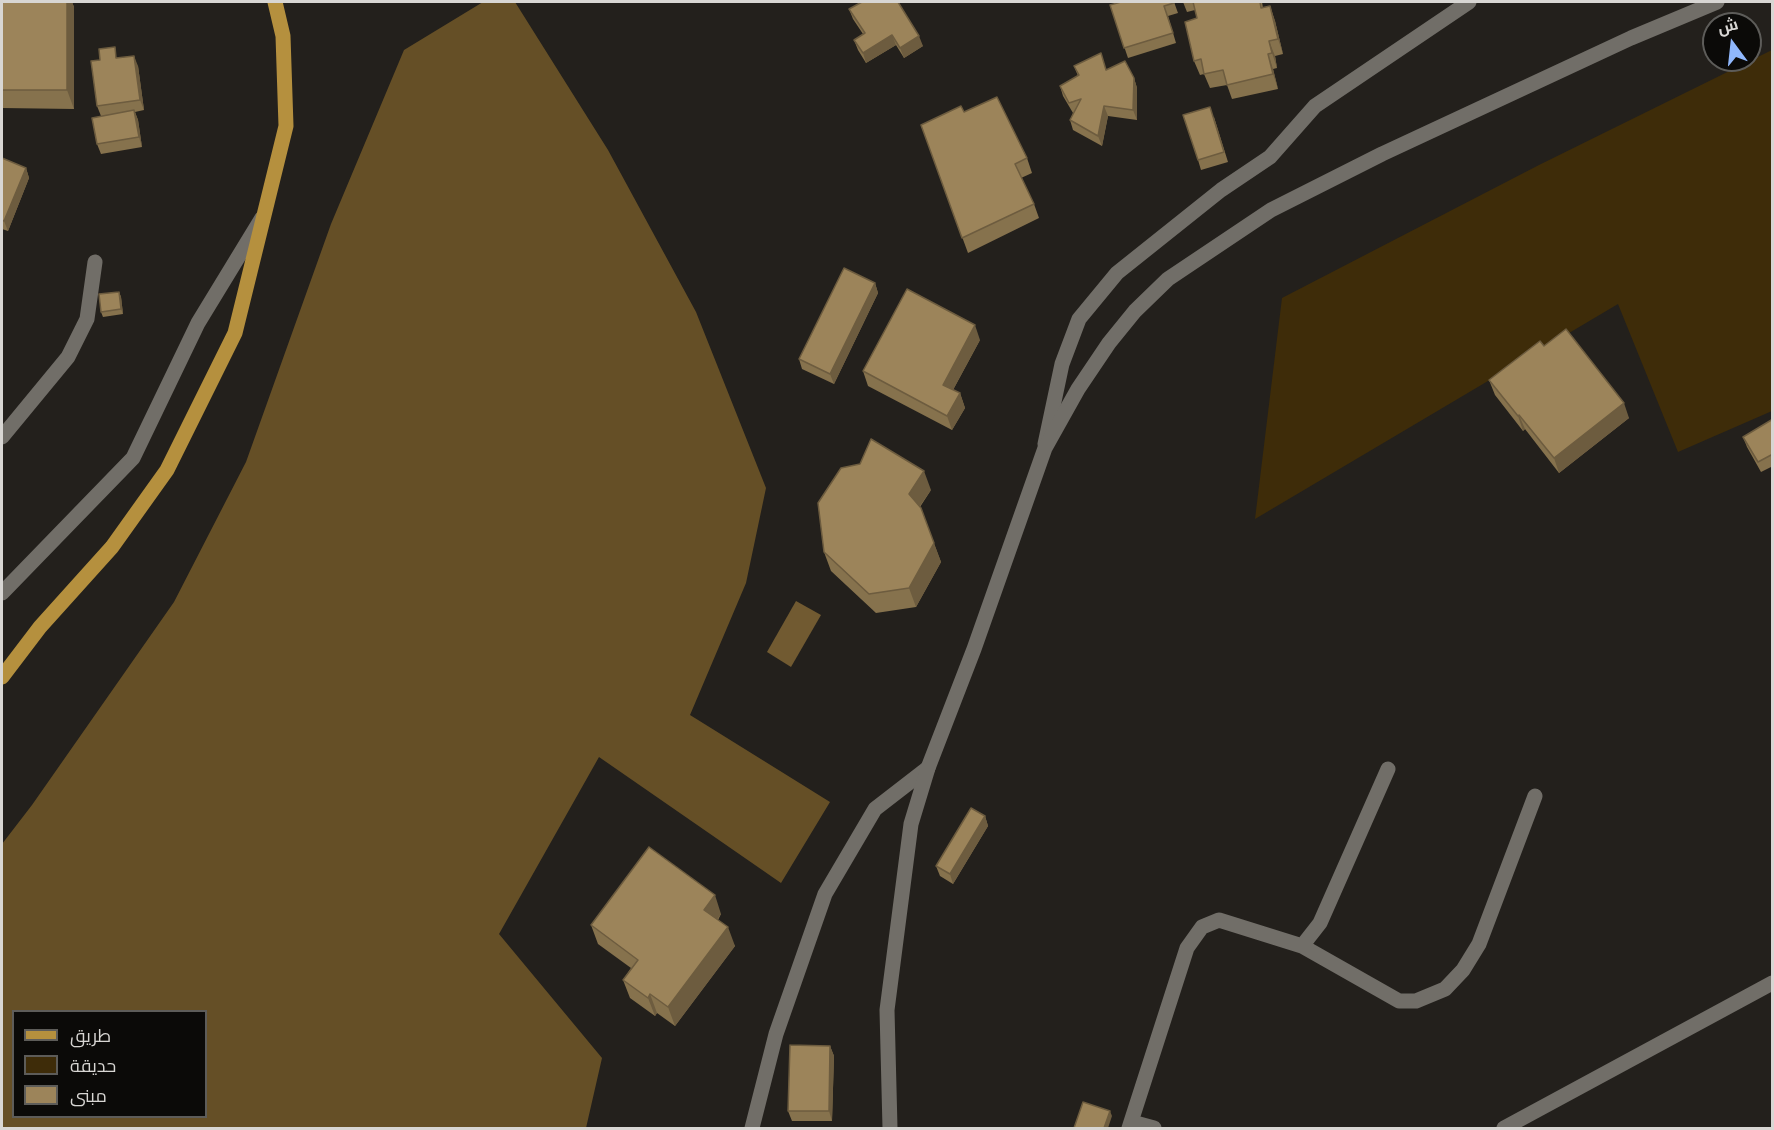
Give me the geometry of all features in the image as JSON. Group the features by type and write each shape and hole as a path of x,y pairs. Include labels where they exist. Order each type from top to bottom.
{"main road":[{"path":"2,676 40,627 112,547 167,470 235,333 286,126 283,36 275,2"}],"street":[{"path":"890,1128 887,1010 911,824 928,768 974,649 1045,448 1062,364 1079,319 1117,273 1221,190 1270,157 1315,106 1469,2"},
{"path":"1045,448 1078,389 1135,311 1168,279 1213,248 1271,210 1382,154 1631,38 1718,2"},
{"path":"2,593 133,458 198,323 267,210"},
{"path":"2,437 68,357 87,319 95,262"},
{"path":"752,1128 776,1034 825,894 874,809 928,768"},
{"path":"1302,946 1320,924 1388,769"},
{"path":"1154,1128 1131,1125 1187,948 1202,927 1219,920 1302,946 1399,1001 1416,1001 1445,989 1463,970 1479,944 1535,796"},
{"path":"1504,1128 1773,983"}],"green space":[{"path":"1772,50 1772,411 1678,452 1618,304 1255,519 1282,298 1539,165 1727,72 1762,72 1762,55"}],"shaded area":[{"path":"483,2 515,2 608,150 696,312 766,488 746,583 690,715 830,802 781,883 599,757 499,934 602,1058 586,1128 2,1128 2,844 32,805 174,602 246,462 331,224 404,50"},
{"path":"796,601 821,615 791,667 767,652"}],"building":[{"path":"2,2 67,2 67,90 2,90"},
{"path":"862,2 898,2 919,36 900,48 892,35 863,53 854,40 865,33 849,9"},
{"path":"1121,2 1174,2 1164,6 1173,33 1124,48 1110,5"},
{"path":"1193,2 1260,2 1261,8 1270,6 1278,39 1269,41 1272,53 1268,54 1273,74 1227,85 1223,70 1204,74 1201,59 1194,61 1185,22 1197,18"},
{"path":"115,47 116,58 134,56 140,100 97,106 91,61 100,60 99,49"},
{"path":"1101,53 1106,70 1125,61 1134,78 1133,110 1104,106 1098,136 1070,120 1081,99 1069,103 1060,86 1079,75 1074,66"},
{"path":"997,97 1027,158 1015,164 1034,204 962,238 921,125 961,106 964,112"},
{"path":"1210,107 1224,152 1198,160 1183,115"},
{"path":"134,110 139,137 97,144 92,118"},
{"path":"2,158 26,168 4,221 2,220"},
{"path":"844,268 875,283 830,374 799,359"},
{"path":"907,289 975,325 943,385 960,393 947,416 863,371"},
{"path":"119,292 121,309 101,312 99,294"},
{"path":"1566,329 1624,403 1554,458 1489,380 1540,341 1544,346"},
{"path":"1773,419 1773,454 1758,462 1743,437"},
{"path":"871,439 924,471 909,494 921,508 934,543 909,588 869,594 824,552 818,503 841,468 860,464"},
{"path":"971,808 985,816 950,874 936,866"},
{"path":"649,847 715,895 704,910 728,927 668,1007 650,994 648,998 623,980 638,960 591,925"},
{"path":"790,1045 830,1046 829,1111 788,1111"},
{"path":"1083,1102 1110,1111 1104,1128 1074,1128"}]}
